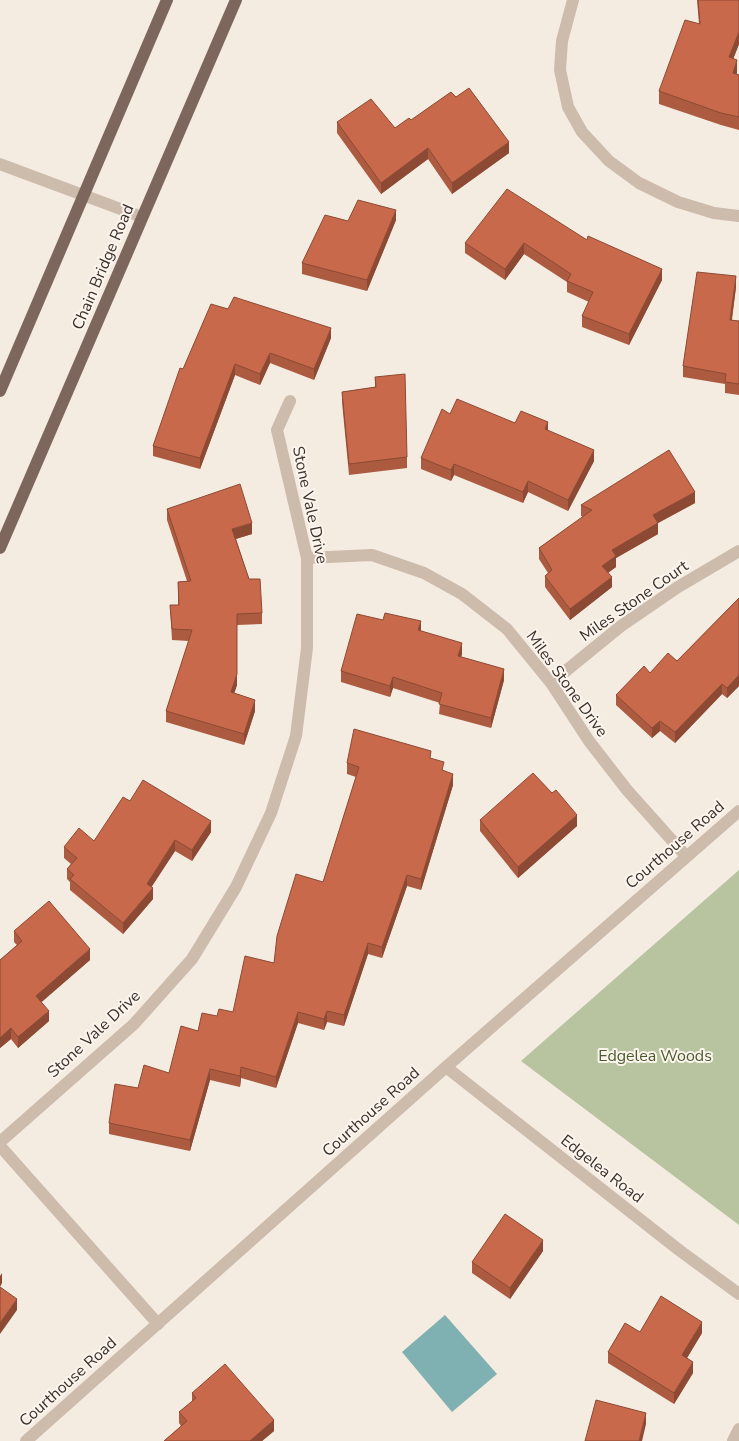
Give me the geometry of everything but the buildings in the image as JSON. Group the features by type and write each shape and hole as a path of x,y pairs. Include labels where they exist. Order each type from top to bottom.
{"main road":[{"path":"0,391 167,0"},
{"name":"Chain Bridge Road","path":"0,548 236,0"}],"street":[{"path":"573,0 562,41 560,70 568,107 582,132 609,161 639,183 678,202 714,213 739,216"},
{"path":"0,164 142,217"},
{"name":"Stone Vale Drive","path":"0,1142 134,1024 192,959 236,888 271,813 296,736 307,648 307,558 278,430 290,401"},
{"name":"Miles Stone Court","path":"551,683 621,626 678,587 739,551"},
{"name":"Miles Stone Drive","path":"307,558 372,555 424,572 462,594 507,630 551,683 589,741 627,790 686,856"},
{"name":"Courthouse Road","path":"26,1441 446,1067 739,811"},
{"name":"Edgelea Road","path":"446,1067 679,1250 739,1294"},
{"path":"0,1146 158,1324"},
{"path":"733,1441 739,1429"}],"green space":[{"name":"Edgelea Woods","path":"739,870 739,1225 521,1061"}],"water":[{"path":"445,1315 497,1374 452,1412 402,1352"}]}
